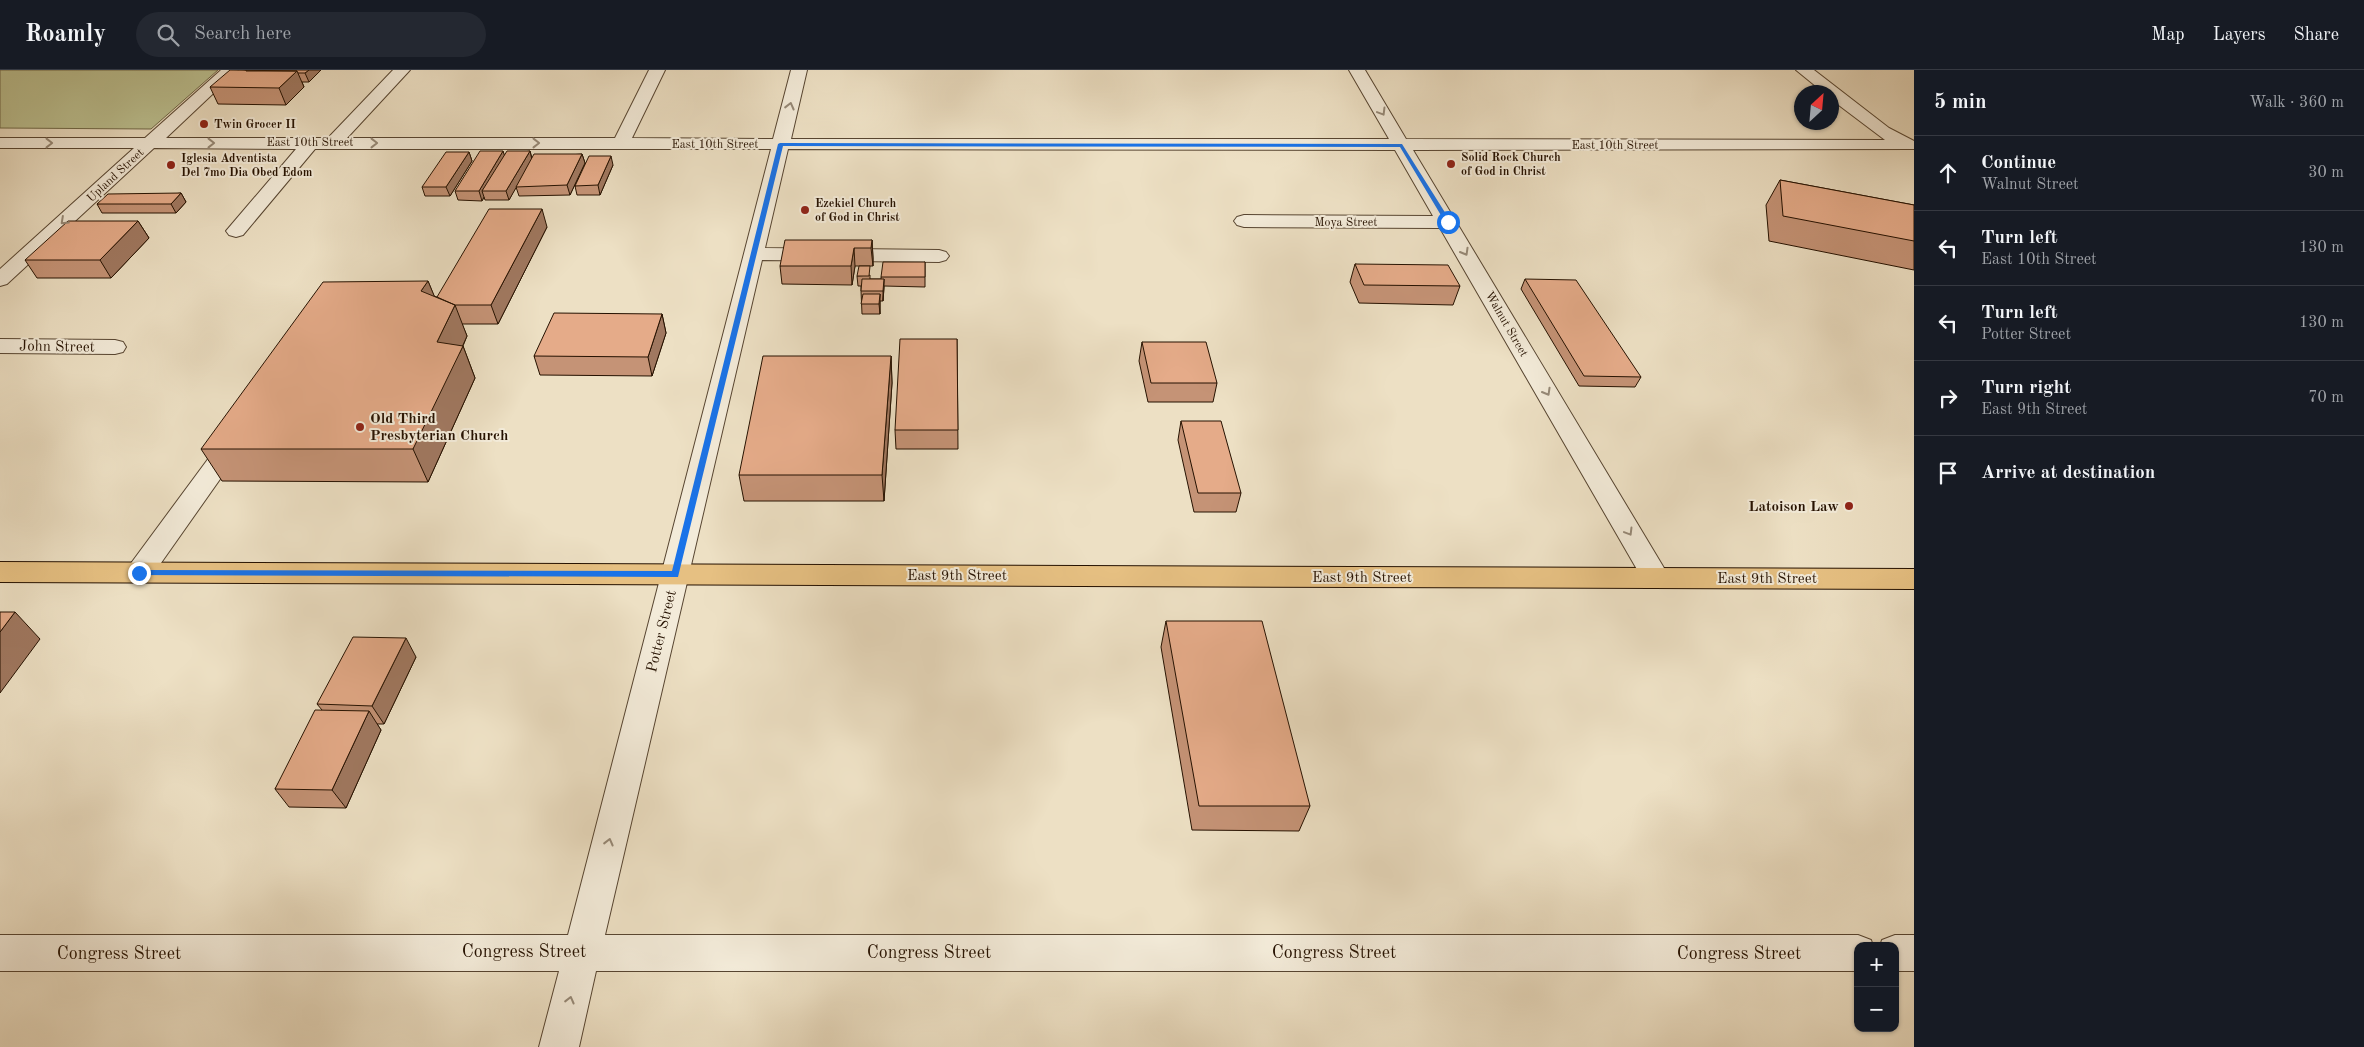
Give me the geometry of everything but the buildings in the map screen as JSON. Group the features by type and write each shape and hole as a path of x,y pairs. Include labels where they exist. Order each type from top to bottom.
{"main road":[{"name":"East 9th Street","path":"0,572 1914,579"}],"street":[{"name":"Upland Street","path":"0,280 230,70"},
{"path":"334,142 402,70"},
{"path":"621,144 657,70"},
{"name":"Potter Street","path":"559,1047 799,70"},
{"name":"Walnut Street","path":"1357,70 1656,578"},
{"path":"1804,70 1883,132 1912,146"},
{"path":"236,231 311,142"},
{"name":"East 10th Street","path":"0,143 334,142 1912,146"},
{"name":"Moya Street","path":"1244,221 1448,222"},
{"path":"754,254 938,256"},
{"name":"John Street","path":"0,346 115,347"},
{"path":"139,573 253,416"},
{"name":"Congress Street","path":"0,953 582,951 1854,953"},
{"path":"1899,953 1914,953"}],"green space":[{"path":"0,70 218,70 151,129 0,128"}],"place":[{"name":"Twin Grocer II","path":"204,124"},
{"name":"Solid Rock Church of God in Christ","path":"1451,164"},
{"name":"Iglesia Adventista Del 7mo Dia Obed Edom","path":"171,165"},
{"name":"Ezekiel Church of God in Christ","path":"805,210"},
{"name":"Old Third Presbyterian Church","path":"360,427"},
{"name":"Latoison Law","path":"1849,506"}],"route":[{"path":"139,573 675,574 780,144 1402,145 1448,222"}]}
